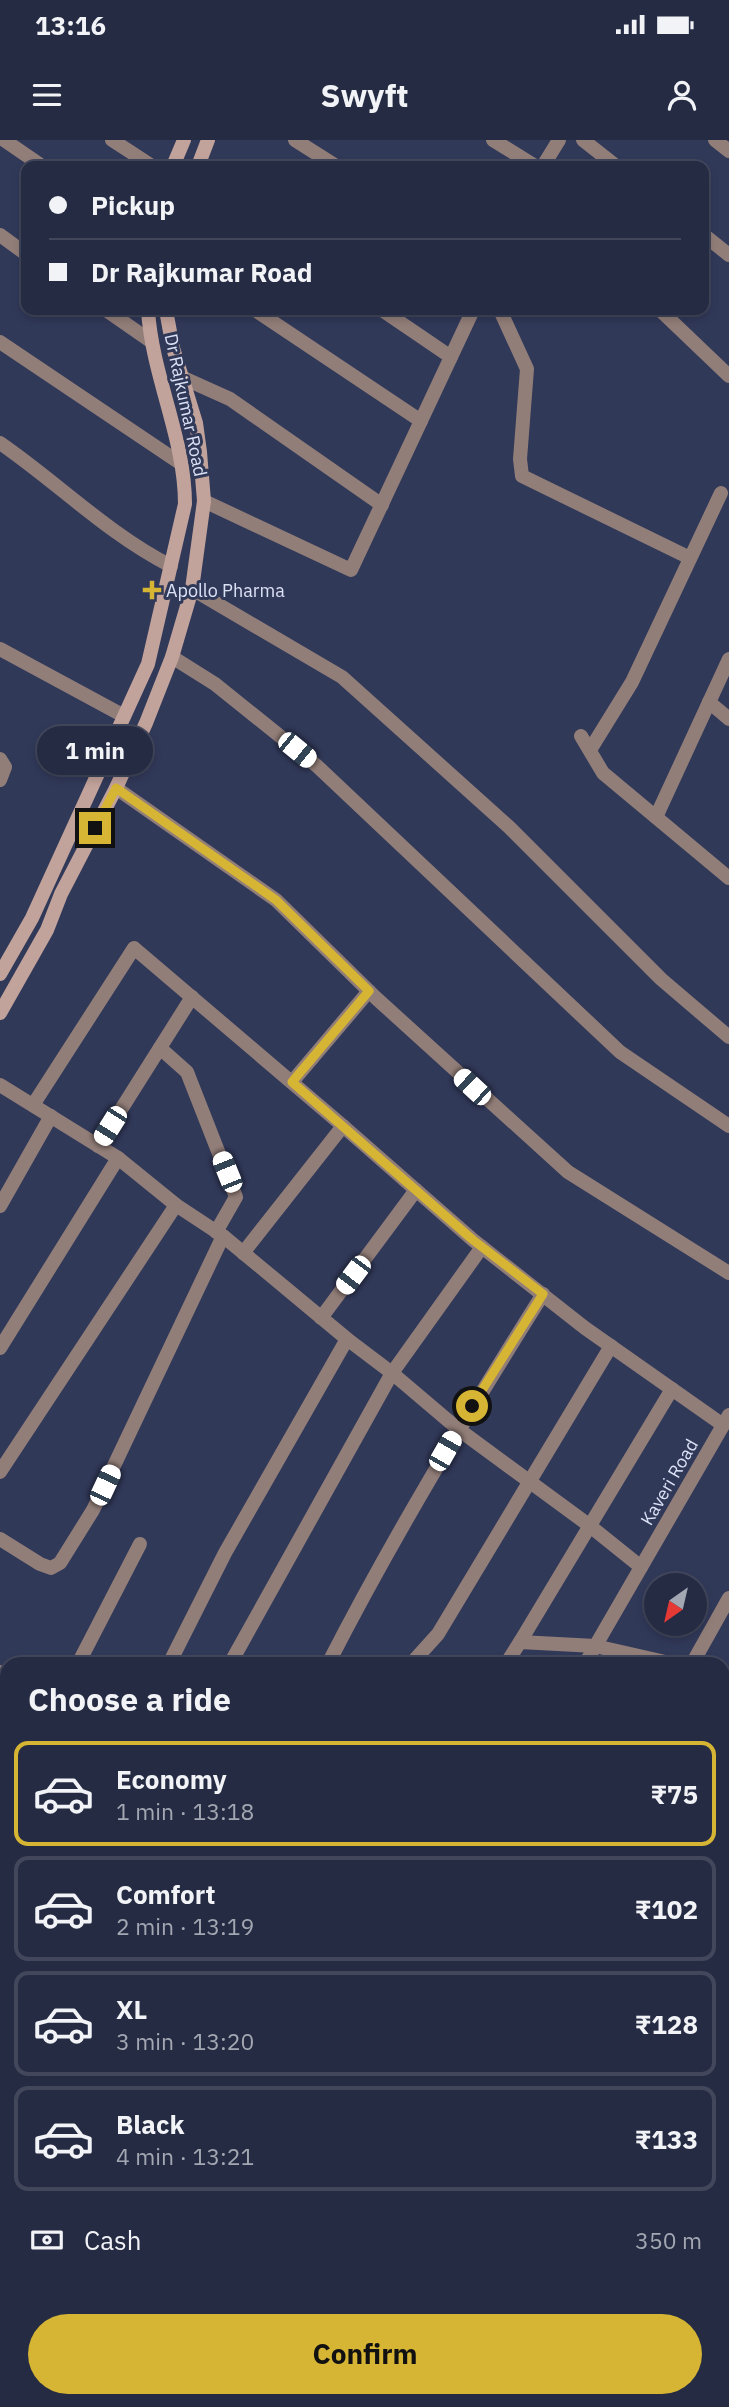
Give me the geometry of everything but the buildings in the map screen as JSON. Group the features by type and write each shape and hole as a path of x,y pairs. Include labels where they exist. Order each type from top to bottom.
{"main road":[{"path":"175,161 184,140"},
{"path":"200,161 208,140"},
{"name":"Dr Rajkumar Road","path":"0,974 32,918 148,664 185,505 185,489 173,424 152,342 149,315"},
{"name":"Dr Rajkumar Road","path":"0,1013 47,930 61,894 116,788 173,657 192,589 204,501 196,423 173,348 167,315"}],"street":[{"path":"4,140 35,161"},
{"path":"112,140 144,161"},
{"path":"295,140 328,161"},
{"path":"493,140 527,161"},
{"path":"547,161 559,140"},
{"path":"583,140 610,161"},
{"path":"715,140 729,151"},
{"path":"0,235 21,250"},
{"path":"709,239 729,255"},
{"path":"113,315 152,342"},
{"path":"262,315 421,421"},
{"path":"390,315 451,356"},
{"path":"204,501 352,570 471,315"},
{"path":"502,315 527,369 520,459 522,476 690,558"},
{"path":"665,315 729,376"},
{"path":"0,342 180,463"},
{"path":"181,377 230,399 382,505"},
{"path":"0,443 36,468 80,506 139,550 171,566"},
{"path":"590,750 632,682 721,493"},
{"path":"192,589 342,677 509,827 661,979 729,1037"},
{"path":"0,649 124,716"},
{"path":"173,657 215,684 317,766 620,1052 729,1126"},
{"path":"656,817 729,659"},
{"path":"709,702 729,719"},
{"path":"581,736 603,773 729,878"},
{"path":"0,759 5,766 0,780"},
{"path":"116,788 276,900 369,991 568,1172 729,1273"},
{"path":"33,1105 134,948 482,1247 611,1346 673,1389 726,1420"},
{"path":"292,1082 369,991"},
{"path":"98,1146 192,997"},
{"path":"0,1539 40,1564 51,1568 60,1563 93,1510 236,1197 187,1072 160,1048"},
{"path":"0,1085 118,1158 176,1205 220,1234 458,1429 641,1567"},
{"path":"0,1206 51,1116"},
{"path":"243,1253 343,1126"},
{"path":"0,1348 118,1158"},
{"path":"321,1318 416,1190"},
{"path":"0,1472 176,1205"},
{"path":"234,1657 392,1373 482,1247"},
{"path":"332,1657 369,1583 458,1429 543,1294"},
{"path":"173,1657 225,1553 347,1339"},
{"path":"417,1657 438,1634 611,1346"},
{"path":"510,1657 673,1389"},
{"name":"Kaveri Road","path":"589,1657 726,1420"},
{"path":"82,1657 139,1544"},
{"path":"696,1657 729,1598"},
{"path":"520,1642 595,1646 643,1657"}],"place":[{"name":"Apollo Pharma","path":"152,590"}],"route":[{"path":"95,828 116,788 276,900 369,991 292,1082 473,1240 543,1294 472,1406"}]}
